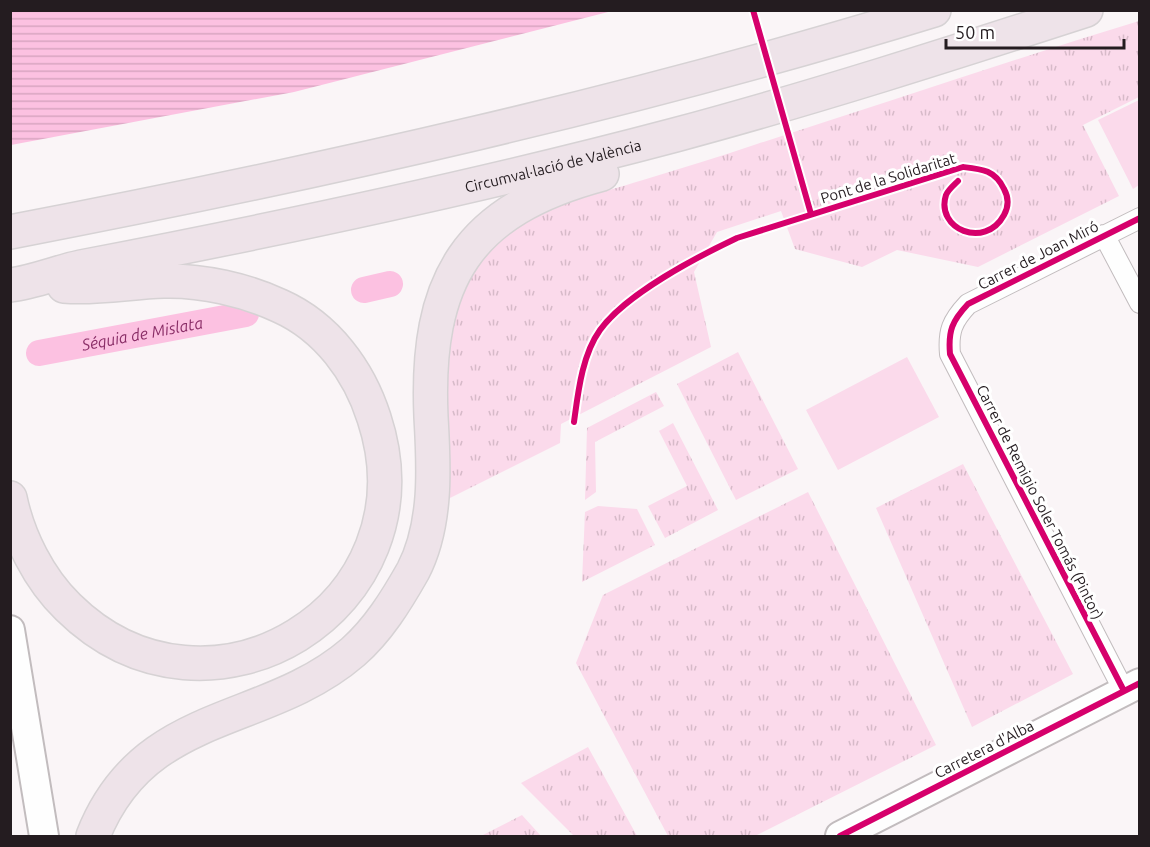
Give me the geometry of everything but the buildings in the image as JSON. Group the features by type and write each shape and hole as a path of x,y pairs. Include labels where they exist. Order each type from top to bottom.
{"highway":[{"path":"10,232 299,174 484,133 717,72 934,10"},
{"name":"Circumval·lació de València","path":"21,284 76,268 175,250 371,208 674,135 851,85 1086,10"},
{"path":"93,837 105,809 123,783 147,759 177,738 318,676 352,653 378,627 414,568 426,535 432,494 430,372 432,334 440,303 454,273 474,244 502,217 535,196 570,182 620,169 674,135"},
{"path":"10,498 30,553 52,592 84,623 122,646 160,661 202,664 245,658 289,642 325,615 358,577 376,536 386,488 382,441 367,395 344,356 312,327 281,306 228,288 165,281 82,288 21,284"}],"street":[{"name":"Carrer de Joan Miró","path":"952,321 968,304 1140,218"},
{"path":"1104,235 1140,303"},
{"name":"Carrer de Remigio Soler Tomás (Pintor)","path":"952,321 949,336 950,354 1132,687"},
{"path":"10,630 44,837"},
{"name":"Carretera d'Alba","path":"840,837 1132,687"}],"green space":[{"path":"1139,21 1139,97 1083,125 1119,196 978,267 897,250 862,267 795,249 781,211 717,232 694,272 711,347 561,424 560,443 448,499 445,372 448,340 455,310 467,281 485,255 519,226 579,199"},
{"path":"1139,100 1139,185 1133,189 1098,120"},
{"path":"738,352 798,469 736,500 677,384"},
{"path":"907,357 939,417 838,470 806,410"},
{"path":"656,392 664,406 595,442 596,492 585,500 587,428"},
{"path":"673,423 718,510 665,538 648,506 687,486 659,431"},
{"path":"963,464 1073,674 972,727 876,508"},
{"path":"808,492 936,745 755,836 668,836 576,663 603,595"},
{"path":"598,506 637,509 655,545 582,582 585,512"},
{"path":"588,747 637,836 574,836 521,783"},
{"path":"522,815 541,836 481,836"}],"shaded area":[{"path":"11,10 612,11 294,92 11,145"}],"waterway":[{"path":"362,283 390,278"},
{"name":"Séquia de Mislata","path":"364,290 390,284"},
{"path":"37,346 232,310"},
{"name":"Séquia de Mislata","path":"39,353 246,314"}],"cycle path":[{"path":"753,10 811,214"},
{"name":"Pont de la Solidaritat","path":"574,422 585,362 600,330 627,303 663,278 737,238 963,167 992,174 1004,189 1008,199 1007,208 996,226 974,233 964,231 948,217 945,207 946,195 958,181"},
{"path":"1124,691 950,354 950,339 955,321 968,304 1140,218"},
{"path":"840,836 1140,683"}]}
